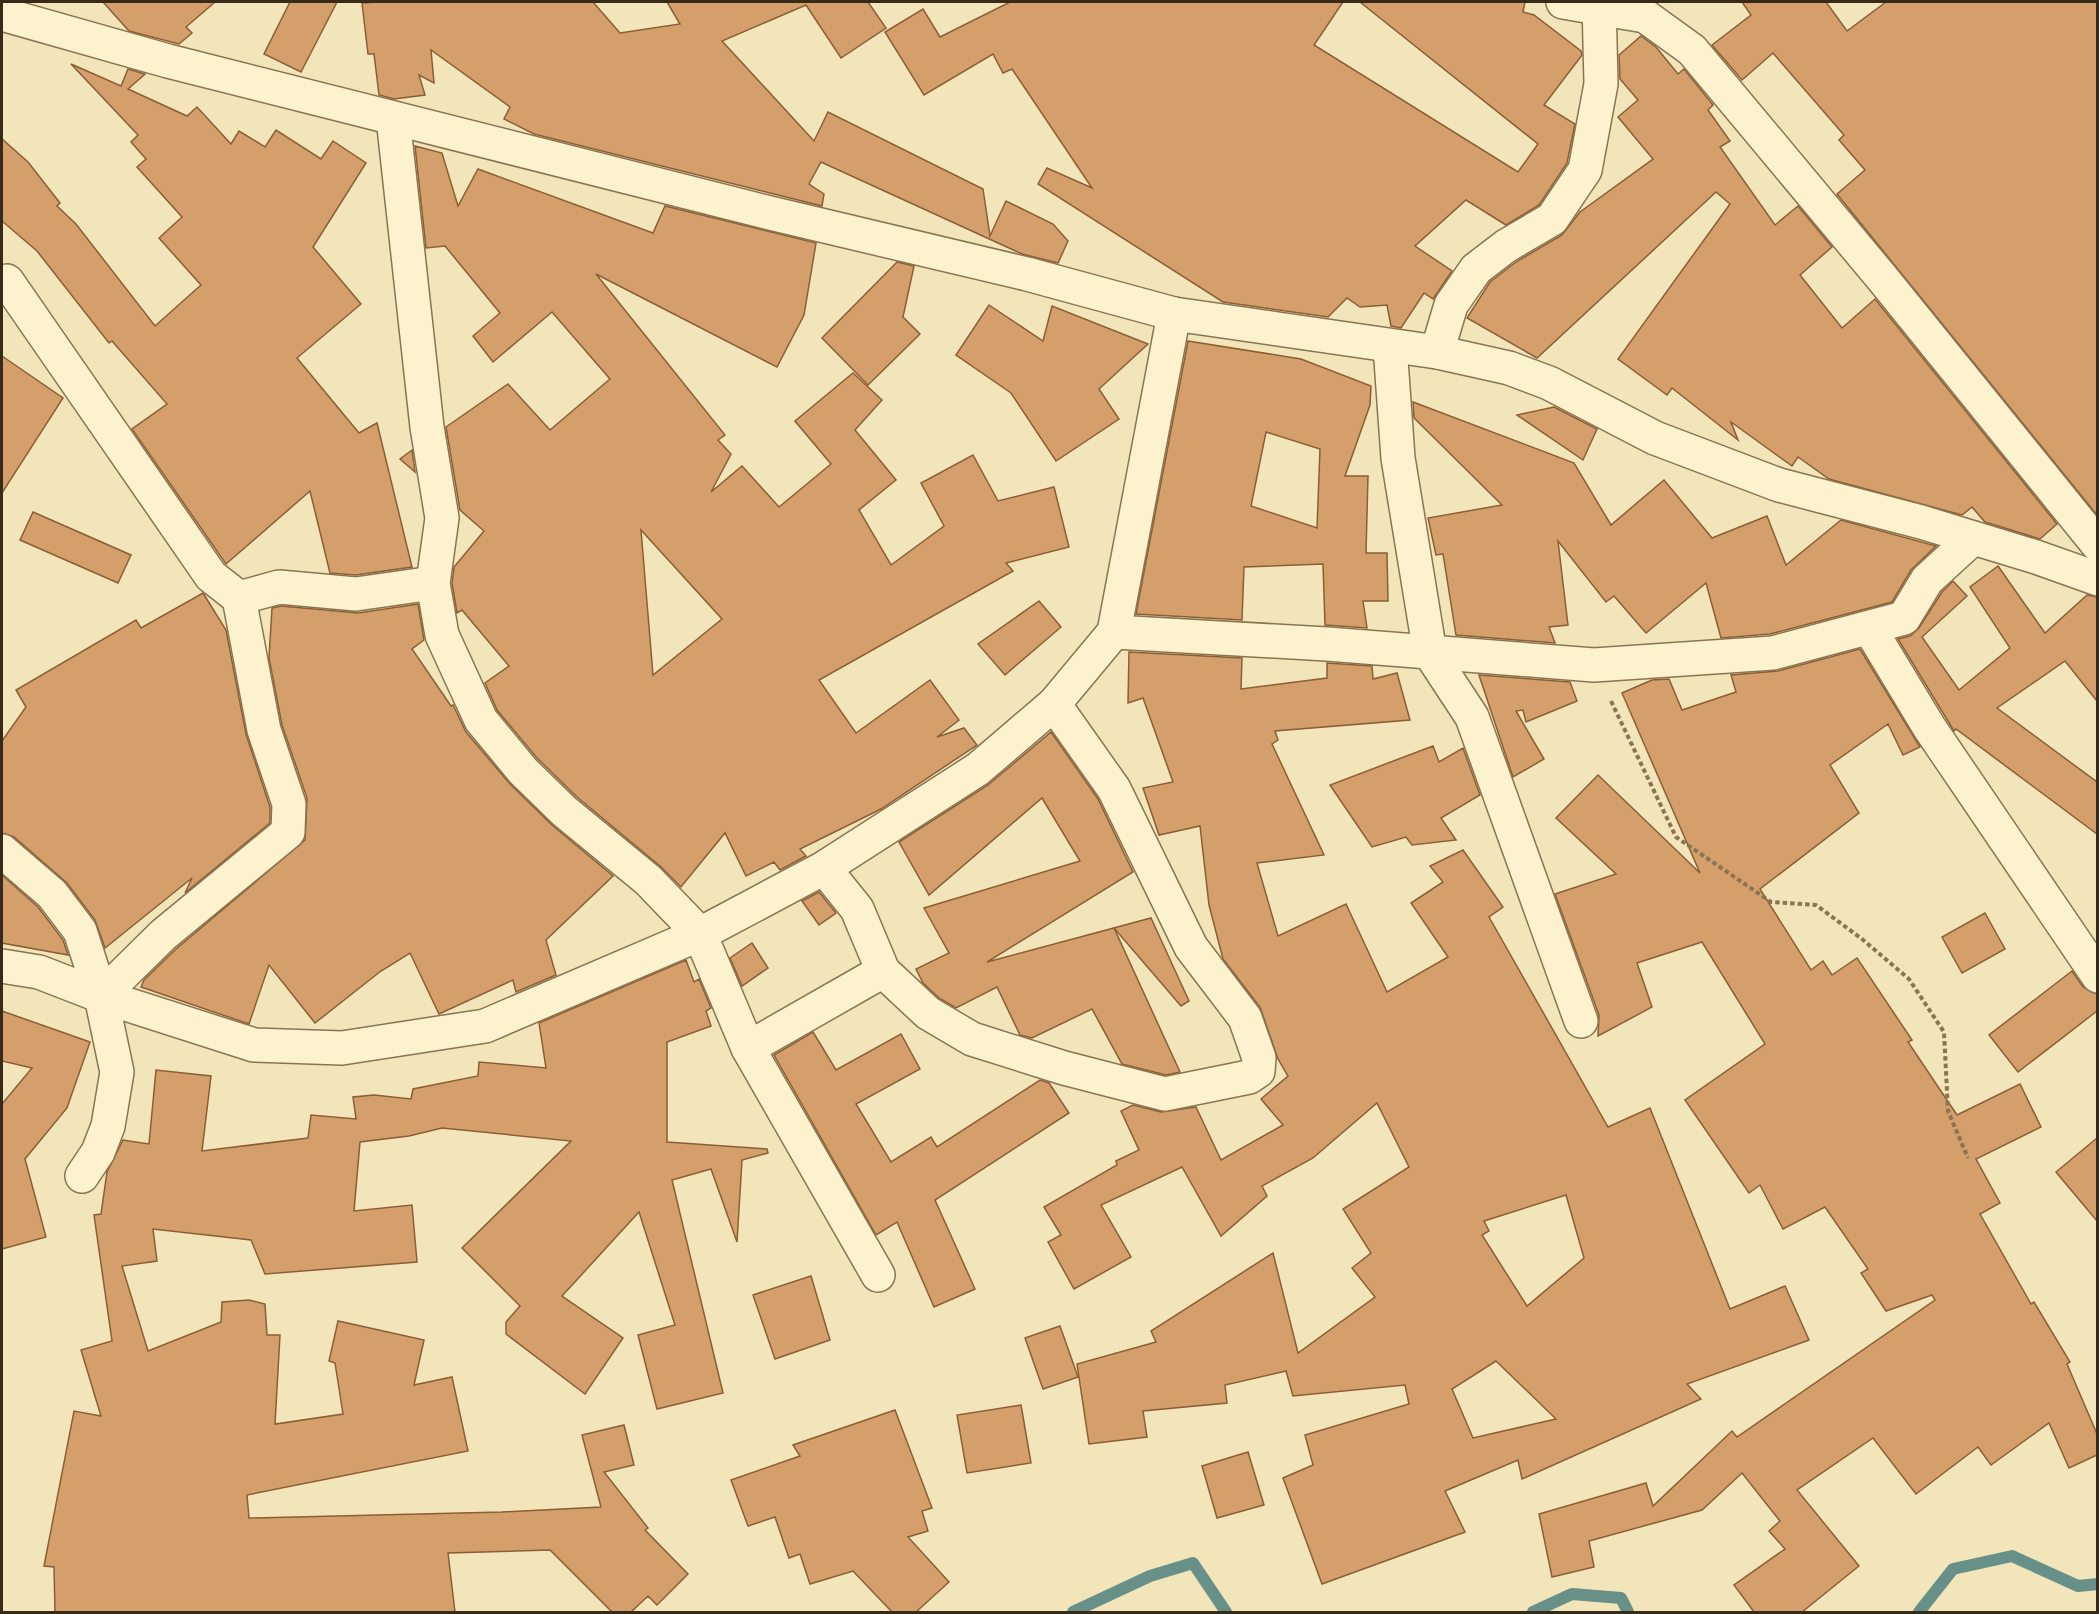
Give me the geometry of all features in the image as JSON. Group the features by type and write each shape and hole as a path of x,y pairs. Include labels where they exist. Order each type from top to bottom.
{"street":[{"path":"1563,2 1600,5 1645,16 1692,50 1883,279 2097,545"},
{"path":"1437,352 1451,304 1476,269 1506,246 1552,219 1585,170 1601,84 1600,5"},
{"path":"2,14 42,12 168,61 770,213 1027,274 1174,315 1437,352 1509,368 1549,382 1655,438 1779,485 1973,538 2097,579"},
{"path":"393,118 427,427 442,518 433,583 442,635 481,720 523,771 648,880 700,934 748,1048 878,1275"},
{"path":"7,281 45,332 211,576 239,598 264,730 289,804 288,832 163,936 101,996"},
{"path":"2,966 39,972 101,996 254,1045 342,1048 485,1026 700,934 824,868 978,769 1054,704 1113,632 1174,315"},
{"path":"1390,346 1398,458 1430,653 1472,717 1581,1021"},
{"path":"1113,632 1594,665 1773,652 1870,629 1904,618 1927,580 1973,538"},
{"path":"239,598 279,587 356,594 433,583"},
{"path":"1870,629 1929,728 2097,976"},
{"path":"824,868 857,909 883,971 928,1013 972,1039 1064,1068 1165,1094 1249,1077 1258,1071 1259,1058 1245,1018 1191,946 1114,789 1054,704"},
{"path":"2,850 52,894 80,931 101,996 117,1072 108,1126 98,1152 82,1176"},
{"path":"748,1048 883,971"}],"path":[{"path":"1594,665 1676,837 1771,902 1816,905 1862,939 1909,979 1944,1032 1948,1111 1968,1158"}],"building":[{"path":"103,2 215,2 186,27 192,33 179,44 129,31"},
{"path":"290,2 337,2 301,72 264,54"},
{"path":"593,2 620,33 680,24 667,2 868,2 886,28 841,58 806,5 722,41 814,141 828,112 983,189 990,236 1006,201 1053,224 1068,241 1058,263 1022,254 821,162 809,184 824,194 822,206 534,134 504,119 510,107 431,50 434,83 419,75 425,95 394,99 379,95 374,54 368,54 362,3"},
{"path":"1010,2 1343,2 1314,45 1518,172 1538,144 1360,2 1525,2 1523,12 1534,15 1581,51 1582,55 1544,105 1575,124 1567,163 1539,205 1506,225 1466,200 1415,246 1452,271 1433,299 1424,293 1401,328 1391,326 1387,305 1360,307 1347,298 1328,317 1223,302 1038,184 1047,168 1092,188 1012,69 1003,73 993,54 924,95 885,32 923,9 940,37"},
{"path":"1742,2 1826,2 1847,31 1886,2 2097,2 2097,515 1837,194 1865,170 1839,140 1844,135 1773,53 1742,80 1712,45 1751,15"},
{"path":"1641,36 1656,47 1678,74 1684,69 1713,105 1708,110 1730,141 1720,147 1775,225 1798,206 1832,247 1800,275 1842,328 1875,299 2057,524 2040,539 1985,522 1972,507 1962,515 1829,479 1798,457 1792,466 1731,422 1738,440 1672,388 1667,395 1618,359 1730,204 1716,192 1537,358 1467,318 1490,282 1516,262 1562,235 1580,212 1653,159 1618,117 1638,100 1620,79 1619,55"},
{"path":"71,64 121,86 128,69 145,74 128,89 187,116 197,107 231,144 239,131 265,147 276,130 321,159 333,141 366,163 313,247 361,304 297,358 359,433 377,423 412,567 356,575 330,573 310,491 226,564 132,429 167,404 112,341 109,343 37,251 2,221 2,139 28,162 60,203 57,206 76,224 155,326 201,285 159,238 182,217 137,167 146,159 131,142 138,135"},
{"path":"415,146 442,153 458,206 478,169 653,233 665,206 816,243 804,315 777,367 596,274 725,435 718,440 731,454 711,492 742,466 779,507 831,464 795,421 853,373 882,400 855,430 896,480 859,510 891,565 944,526 921,483 973,455 998,501 1054,487 1069,547 1006,563 1013,571 819,680 856,733 930,680 959,720 937,737 964,728 977,745 881,809 800,849 806,856 780,870 774,862 746,876 725,833 681,887 660,866 577,797 537,758 497,710 485,683 509,666 462,610 457,613 452,583 454,567 484,531 460,510 446,427 508,384 550,430 610,379 552,312 493,362 473,336 500,313 445,246 426,248","holes":["641,530 722,619 653,675"]},
{"path":"897,262 914,266 903,317 920,334 868,385 822,338"},
{"path":"989,305 1043,341 1052,306 1148,344 1099,389 1119,419 1056,461 1011,393 956,355"},
{"path":"1188,341 1301,359 1371,386 1370,405 1345,476 1368,476 1366,553 1387,553 1388,601 1363,601 1367,628 1325,625 1323,564 1244,567 1242,620 1136,614","holes":["1266,432 1320,449 1317,528 1251,506"]},
{"path":"2,356 63,398 2,493"},
{"path":"1413,402 1574,463 1611,525 1664,480 1712,538 1767,516 1786,565 1841,520 1936,546 1911,570 1892,602 1770,634 1721,638 1706,583 1646,633 1614,596 1606,602 1558,541 1568,625 1549,627 1555,643 1456,635 1443,554 1436,555 1428,518 1502,505 1414,418"},
{"path":"1554,407 1597,429 1583,460 1517,415"},
{"path":"412,450 415,472 400,459"},
{"path":"33,512 131,555 118,583 20,540"},
{"path":"1998,566 2045,633 2087,595 2097,597 2097,701 2065,661 1997,708 2097,782 2097,834 1956,729 1954,731 1898,639 1910,636 1919,628 1942,592 1953,581 1967,596 1922,637 1959,690 2010,648 1970,587"},
{"path":"203,593 226,630 246,734 270,807 270,823 185,893 192,878 105,948 95,920 67,883 14,837 2,833 2,741 26,707 16,690 136,620 141,628"},
{"path":"1039,601 1061,627 1005,675 978,644"},
{"path":"418,604 424,640 412,649 451,706 453,705 466,732 510,784 552,825 613,876 546,940 556,975 516,992 513,980 439,1014 410,953 381,971 315,1023 269,965 249,1024 141,987 144,980 176,949 305,840 307,798 282,725 269,658 272,608 281,606 358,613"},
{"path":"1860,649 1920,747 1903,755 1888,724 1830,765 1859,813 1760,889 1811,970 1823,961 1832,975 1857,958 1912,1040 1908,1042 1957,1115 2020,1084 2041,1127 1976,1159 2000,1203 1980,1214 2031,1304 2034,1302 2070,1362 2067,1364 2097,1434 2097,1455 2069,1468 2049,1423 1991,1465 1978,1447 1916,1494 1873,1438 1797,1490 1859,1566 1802,1612 1754,1612 1734,1585 1785,1549 1769,1531 1780,1521 1742,1473 1702,1510 1589,1541 1594,1567 1552,1577 1539,1514 1646,1483 1653,1506 1732,1431 1737,1437 1935,1300 1932,1295 1886,1311 1861,1273 1868,1269 1825,1207 1783,1229 1760,1185 1749,1193 1685,1100 1765,1044 1702,942 1637,963 1652,1007 1598,1036 1599,1015 1555,894 1616,874 1556,818 1598,775 1700,873 1622,693 1652,680 1669,679 1682,710 1736,692 1731,675 1778,671"},
{"path":"1129,652 1242,658 1241,689 1327,678 1327,663 1372,666 1373,679 1397,673 1410,720 1275,731 1278,740 1272,744 1324,855 1257,863 1278,936 1346,904 1387,992 1448,957 1411,903 1443,882 1430,866 1463,850 1503,907 1489,917 1608,1127 1650,1108 1730,1309 1785,1286 1809,1340 1687,1384 1701,1399 1522,1479 1518,1460 1445,1491 1465,1532 1322,1584 1283,1478 1313,1465 1305,1435 1409,1404 1405,1385 1293,1396 1286,1371 1225,1385 1227,1403 1143,1411 1147,1437 1089,1444 1077,1364 1156,1342 1151,1331 1273,1253 1298,1353 1375,1297 1352,1268 1371,1253 1343,1209 1409,1167 1377,1103 1313,1158 1262,1186 1267,1196 1221,1236 1182,1167 1101,1205 1131,1257 1074,1289 1048,1242 1061,1235 1044,1207 1117,1165 1116,1161 1139,1150 1121,1111 1133,1105 1161,1112 1196,1107 1221,1160 1283,1125 1261,1099 1288,1076 1278,1059 1260,1007 1223,959 1209,905 1200,826 1159,835 1143,788 1173,782 1143,698 1128,703","holes":["1566,1195 1584,1258 1527,1306 1482,1235 1489,1231 1484,1221","1496,1361 1556,1419 1473,1438 1452,1389"]},
{"path":"1479,675 1570,682 1577,701 1526,722 1523,710 1516,711 1544,759 1513,777"},
{"path":"1051,732 1098,799 1133,872 987,962 1114,928 1180,1072 1166,1075 1122,1064 1092,1009 1032,1038 1020,1035 997,987 956,1008 939,998 923,983 916,969 949,953 924,908 1080,861 1042,798 929,895 899,842 988,785"},
{"path":"1433,746 1439,762 1463,748 1480,795 1441,818 1456,840 1412,845 1406,837 1372,847 1330,785"},
{"path":"2,875 38,907 63,940 68,955 2,943"},
{"path":"819,892 836,913 819,925 802,901"},
{"path":"1985,913 2005,949 1962,973 1942,937"},
{"path":"1151,918 1189,1001 1181,1006 1114,928"},
{"path":"752,943 768,968 742,986 730,958"},
{"path":"686,960 694,982 699,979 711,1008 706,1011 711,1026 667,1042 667,1142 767,1149 768,1153 742,1160 737,1242 711,1169 672,1180 723,1393 657,1409 638,1335 675,1325 639,1212 562,1296 623,1338 585,1394 506,1334 506,1322 520,1306 462,1248 571,1141 442,1128 409,1136 360,1142 354,1211 412,1205 417,1262 265,1274 251,1240 153,1229 157,1261 122,1266 148,1351 221,1322 222,1302 249,1300 265,1304 267,1335 280,1335 275,1424 343,1414 335,1363 329,1361 338,1321 424,1340 414,1385 452,1377 468,1451 247,1495 249,1518 502,1512 601,1507 582,1435 624,1425 634,1465 604,1472 648,1528 645,1530 688,1574 657,1605 648,1596 631,1612 612,1612 550,1550 448,1553 455,1612 55,1612 54,1567 44,1566 74,1411 101,1416 81,1350 112,1341 94,1215 101,1214 107,1172 123,1140 149,1144 156,1070 211,1076 202,1151 308,1138 311,1115 356,1119 353,1097 374,1095 411,1099 413,1089 478,1076 479,1062 546,1068 539,1023"},
{"path":"2072,971 2083,987 2097,994 2097,1011 2018,1072 1989,1035"},
{"path":"2,1011 90,1042 67,1108 25,1159 46,1237 2,1249 2,1104 32,1068 2,1061"},
{"path":"813,1032 836,1070 901,1034 920,1069 856,1104 891,1162 931,1137 937,1147 1040,1080 1049,1083 1069,1113 935,1200 975,1289 934,1307 897,1222 876,1235 774,1055"},
{"path":"2097,1138 2097,1221 2056,1172"},
{"path":"811,1276 830,1340 775,1359 753,1295"},
{"path":"1060,1326 1078,1377 1043,1389 1025,1338"},
{"path":"1021,1405 1031,1463 967,1473 957,1415"},
{"path":"895,1410 932,1508 922,1511 928,1531 908,1537 949,1582 916,1612 892,1612 853,1571 810,1584 800,1554 789,1558 775,1517 748,1526 731,1480 800,1456 793,1445"},
{"path":"1248,1452 1264,1505 1217,1518 1202,1466"}],"waterway":[{"path":"1919,1612 1953,1569 2012,1556 2078,1586 2098,1584"},
{"path":"1073,1612 1150,1576 1193,1563 1226,1612"},
{"path":"1533,1612 1572,1594 1621,1598 1628,1612"}]}
